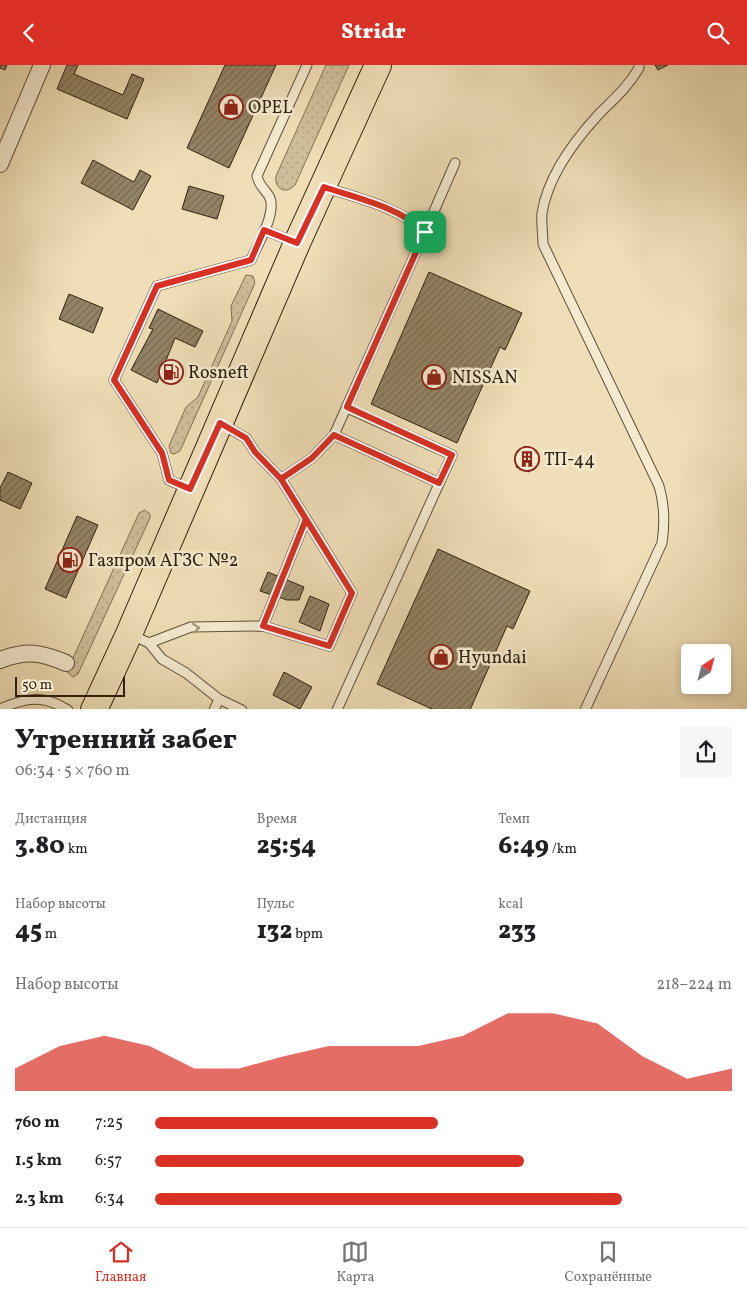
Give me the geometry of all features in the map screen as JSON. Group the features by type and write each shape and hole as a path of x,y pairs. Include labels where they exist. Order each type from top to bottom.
{"main road":[{"path":"94,709 139,638 190,489 297,243 378,65"}],"street":[{"path":"0,164 42,65"},
{"path":"0,660 32,653 44,654 66,663"}],"lane":[{"path":"190,489 169,480 162,453 114,380 157,286 251,260 271,213 270,197 258,184 257,176 307,65"},
{"path":"585,709 662,543 665,521 664,500 543,244 542,213 552,181 572,147 599,114 626,89 640,68 639,65"},
{"path":"281,479 312,458 334,435 455,163"},
{"path":"324,187 373,203 415,222 425,232"},
{"path":"264,230 297,243"},
{"path":"337,709 452,455 347,407"},
{"path":"139,638 191,627 263,626 329,646 352,593 281,479 255,452 246,438 220,423"},
{"path":"334,435 439,483"},
{"path":"263,626 306,519"},
{"path":"139,638 162,659 186,673 219,699 242,709"},
{"path":"0,709 22,701 44,698 67,709"},
{"path":"214,709 219,699"}],"shaded area":[{"path":"326,65 349,65 295,185 288,190 281,189 277,184 276,176"},
{"path":"246,275 253,276 255,283 180,451 174,454 171,453 169,446 186,407 198,397 232,321 231,306"},
{"path":"145,510 150,514 150,518 78,674 73,677 67,672 68,669 139,513"}],"building":[{"path":"0,65 7,65 5,70 0,68"},
{"path":"67,65 78,65 74,74 123,95 132,74 144,79 127,119 57,89"},
{"name":"OPEL","path":"225,65 276,65 229,168 187,148"},
{"path":"655,65 668,65 658,70"},
{"path":"93,160 134,182 140,170 151,176 133,210 81,183"},
{"path":"189,186 224,196 217,219 182,209"},
{"name":"NISSAN","path":"429,272 522,313 505,350 500,347 457,443 371,404"},
{"path":"69,294 103,308 93,333 59,319"},
{"path":"158,309 203,331 195,347 175,338 157,383 131,370 153,329 149,328"},
{"name":"ТП-44","path":"525,446 537,452 529,472 516,467"},
{"path":"8,472 32,483 20,509 0,500 0,488"},
{"name":"Газпром АГЗС №2","path":"77,516 98,525 66,598 45,589"},
{"name":"Hyundai","path":"438,549 530,591 513,629 507,626 470,709 432,709 377,684"},
{"path":"268,572 304,587 299,600 287,600 260,591"},
{"path":"310,596 329,604 320,631 299,622"},
{"path":"284,672 312,687 300,709 273,695"}],"place":[{"name":"OPEL","path":"231,107"},
{"name":"Rosneft","path":"171,372"},
{"name":"NISSAN","path":"434,377"},
{"name":"ТП-44","path":"527,459"},
{"name":"Газпром АГЗС №2","path":"70,560"},
{"name":"Hyundai","path":"441,657"}],"route":[{"path":"425,232 347,407 452,455 439,483 334,435 312,458 281,479 306,519 352,593 329,646 263,626 306,519 281,479 255,452 246,438 220,423 190,489 169,480 162,453 114,380 157,286 178,282 251,260 264,230 297,243 324,187 373,203 415,222 425,232"}]}
